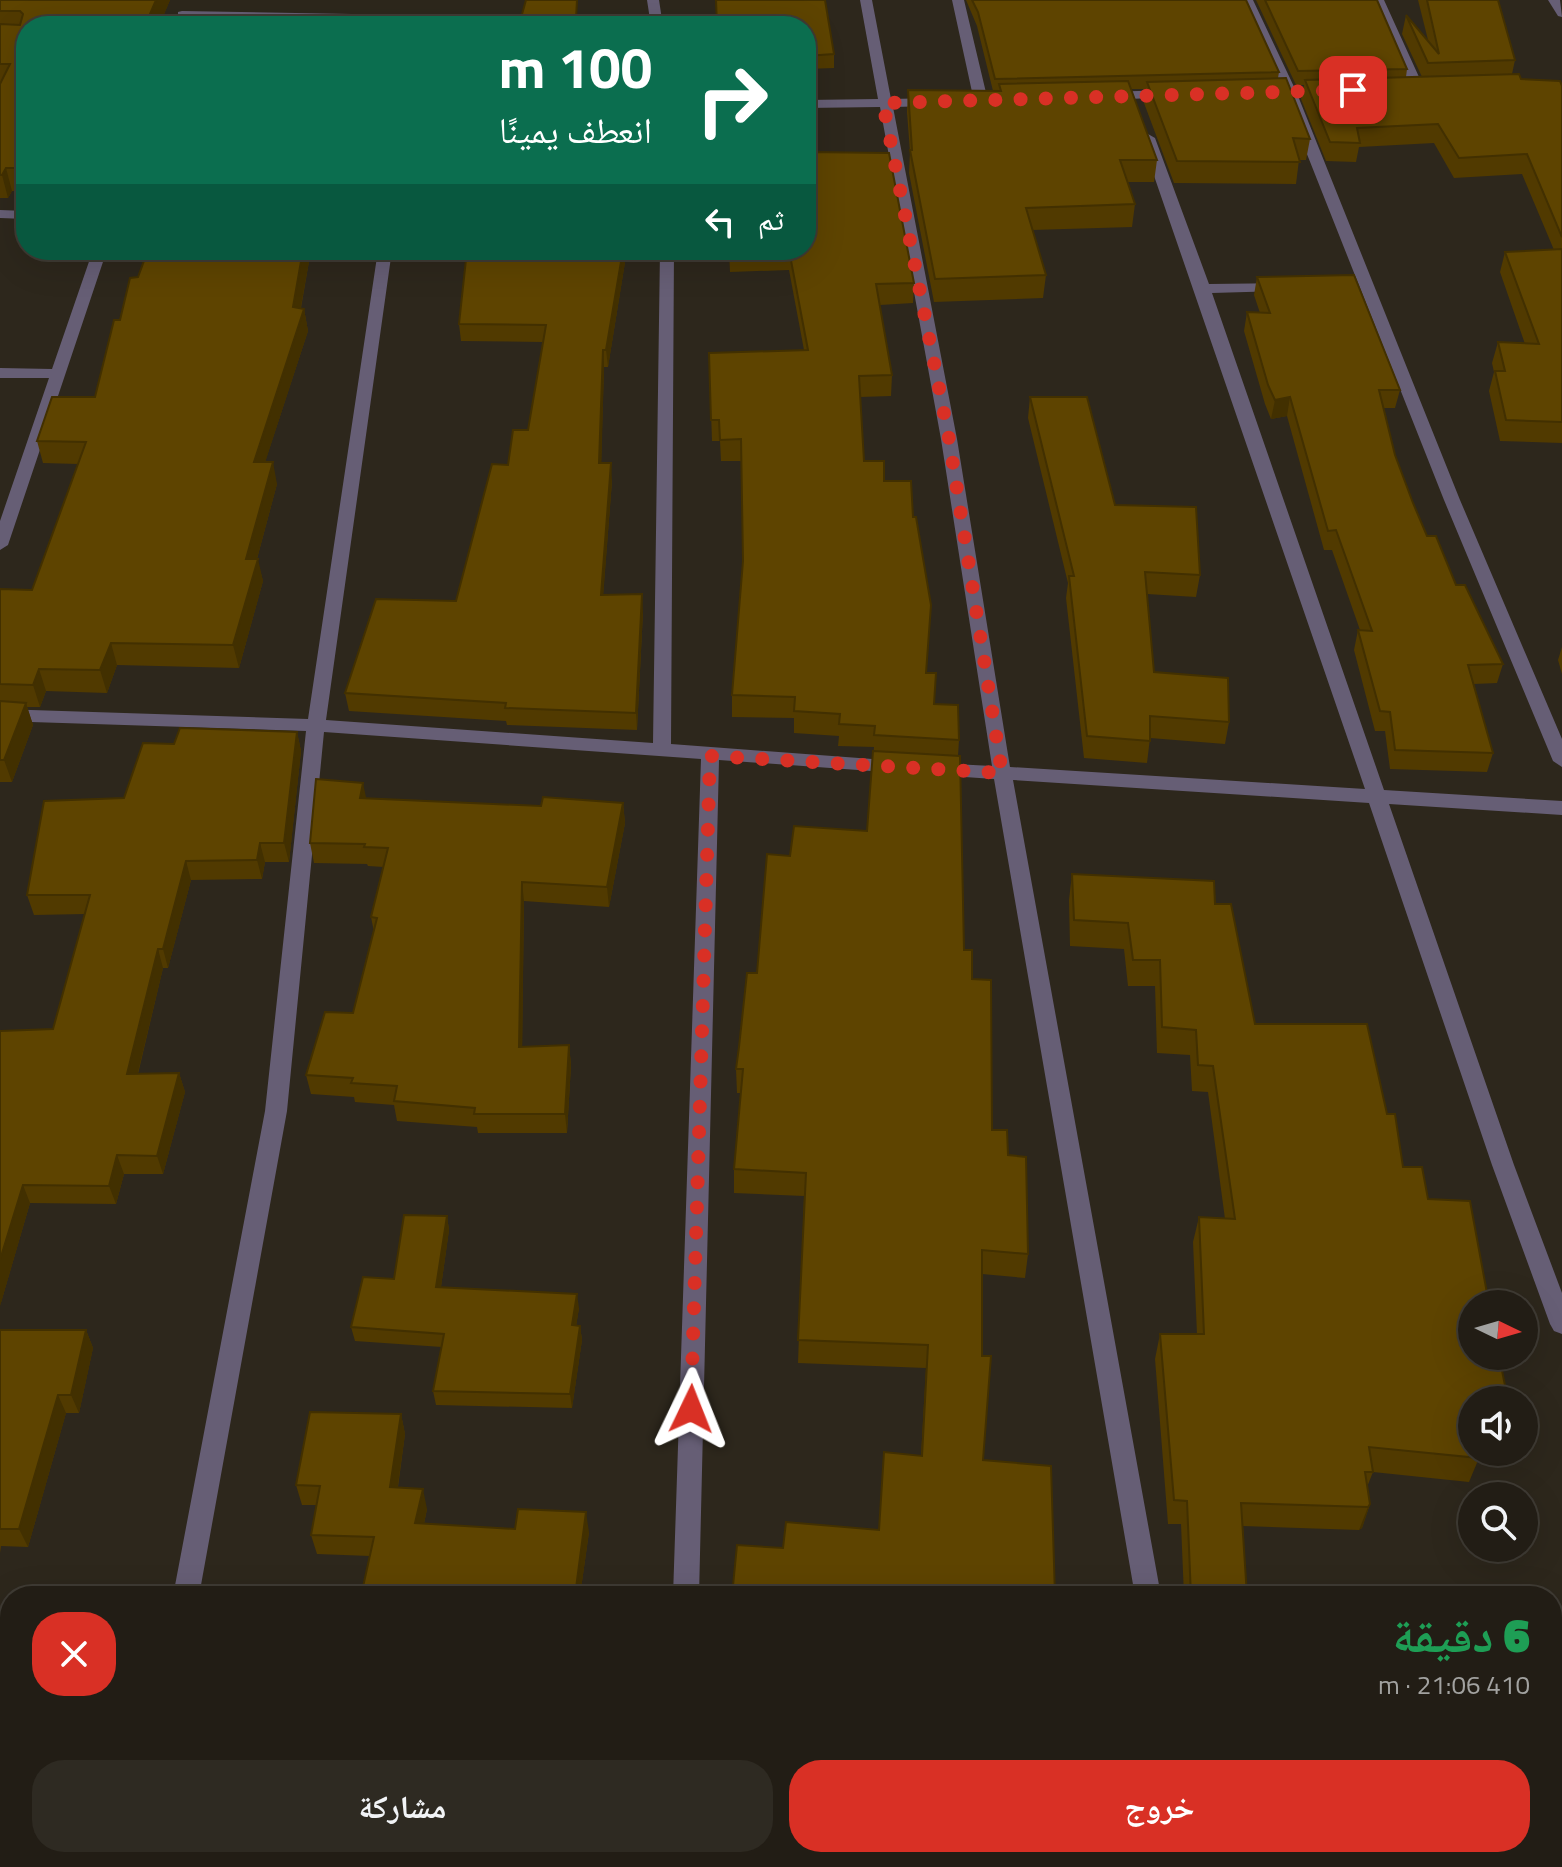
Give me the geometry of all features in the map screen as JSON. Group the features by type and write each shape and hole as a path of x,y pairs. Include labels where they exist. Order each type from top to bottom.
{"street":[{"path":"866,0 883,103 949,439 1002,773 1146,1586"},
{"path":"958,0 967,101"},
{"path":"1247,0 1290,91 1359,285 1562,761"},
{"path":"1378,0 1424,88 1401,89"},
{"path":"1554,0 1562,13"},
{"path":"1086,97 1137,110 1179,94"},
{"path":"816,104 996,100"},
{"path":"1137,110 1203,289 1503,1165 1562,1324"},
{"path":"0,545 97,260"},
{"path":"188,1586 276,1111 316,725 384,260"},
{"path":"662,752 667,260"},
{"path":"1203,289 1292,287"},
{"path":"0,373 58,374"},
{"path":"0,715 316,725 710,756 1562,808"},
{"path":"686,1586 710,756"}],"building":[{"path":"0,0 156,0 149,16 22,16 20,11 0,11"},
{"path":"526,0 577,0 576,16 522,16"},
{"path":"716,0 825,0 834,54 816,55 816,16 717,16"},
{"path":"972,0 1246,0 1279,72 995,79 978,12"},
{"path":"1265,0 1377,0 1407,69 1298,71"},
{"path":"1427,0 1498,0 1515,60 1428,63 1406,15 1439,54"},
{"path":"0,24 16,25 16,168 6,168 2,175 0,84 10,64 0,64"},
{"path":"1519,74 1521,79 1560,81 1562,86 1562,237 1527,154 1459,158 1438,124 1357,128 1360,143 1330,142 1305,80"},
{"path":"1286,78 1310,139 1293,138 1300,162 1177,161 1147,82"},
{"path":"1128,81 1157,160 1120,160 1135,204 1026,208 1046,275 935,279 910,150 908,90 1001,91 999,84"},
{"path":"816,152 889,153 914,283 876,284 892,375 859,376 864,461 884,461 884,481 911,481 913,517 916,517 931,605 926,673 936,673 934,704 958,705 959,740 874,735 875,726 839,724 840,714 794,711 795,697 732,695 743,561 741,439 720,440 719,420 711,420 709,353 808,350 791,260 816,260"},
{"path":"1562,249 1562,422 1506,420 1495,371 1505,371 1498,342 1539,344 1505,252"},
{"path":"144,260 301,260 293,307 304,309 254,462 273,462 246,559 258,559 233,645 111,643 100,670 39,669 33,685 0,684 0,589 32,590 86,442 37,441 52,397 95,397 114,320 120,320 130,278 138,277"},
{"path":"466,260 621,260 606,350 603,350 599,463 611,463 601,595 642,594 636,713 505,708 506,703 345,693 376,599 456,601 492,464 508,465 513,430 528,430 546,325 459,324"},
{"path":"1354,275 1400,390 1379,390 1395,455 1413,503 1427,536 1436,536 1456,585 1465,585 1503,664 1468,665 1493,753 1395,750 1390,712 1380,711 1358,630 1372,631 1336,530 1328,531 1290,397 1275,400 1268,385 1247,312 1270,313 1257,277"},
{"path":"1030,397 1087,397 1115,505 1196,507 1200,575 1145,572 1154,672 1228,678 1229,722 1150,716 1150,741 1087,736 1069,576 1074,576"},
{"path":"0,701 26,703 4,760 0,760"},
{"path":"180,728 297,732 284,843 260,843 257,860 186,861 163,949 158,949 127,1074 179,1073 157,1156 117,1155 109,1186 23,1185 0,1260 0,1031 53,1029 90,895 27,895 44,801 124,798 143,743 174,744"},
{"path":"873,751 960,756 964,950 972,950 972,979 991,980 992,1130 1007,1130 1008,1155 1026,1157 1028,1254 982,1250 982,1356 991,1356 983,1460 1051,1466 1055,1586 733,1586 737,1545 783,1548 786,1522 879,1530 884,1452 922,1456 928,1345 798,1340 806,1173 734,1169 743,1069 736,1069 747,973 757,973 767,854 790,856 794,826 867,831"},
{"path":"316,779 363,783 360,798 541,806 543,797 623,803 607,887 522,882 519,1047 569,1045 565,1114 474,1114 475,1108 394,1101 397,1086 351,1083 353,1078 306,1075 325,1012 353,1013 377,918 371,917 388,848 364,847 365,844 310,843"},
{"path":"1072,874 1214,881 1215,904 1231,904 1255,1024 1367,1024 1387,1114 1395,1114 1403,1167 1422,1167 1428,1199 1470,1201 1486,1290 1458,1290 1458,1370 1502,1370 1505,1386 1458,1386 1458,1456 1369,1447 1373,1472 1365,1472 1368,1507 1241,1503 1246,1586 1191,1586 1187,1501 1174,1500 1160,1334 1204,1334 1199,1217 1235,1219 1213,1066 1198,1065 1196,1030 1162,1027 1160,960 1133,960 1128,923 1074,920"},
{"path":"404,1215 447,1216 436,1287 577,1294 572,1325 580,1326 570,1394 433,1391 444,1334 351,1327 363,1277 394,1279"},
{"path":"0,1330 86,1330 71,1395 58,1395 19,1529 0,1529"},
{"path":"310,1412 401,1414 390,1487 423,1489 415,1523 515,1529 518,1509 586,1512 576,1586 363,1586 374,1537 311,1535 320,1486 296,1485"}],"route":[{"path":"691,1409 710,756 1002,773 949,439 883,103 1353,90"}]}
